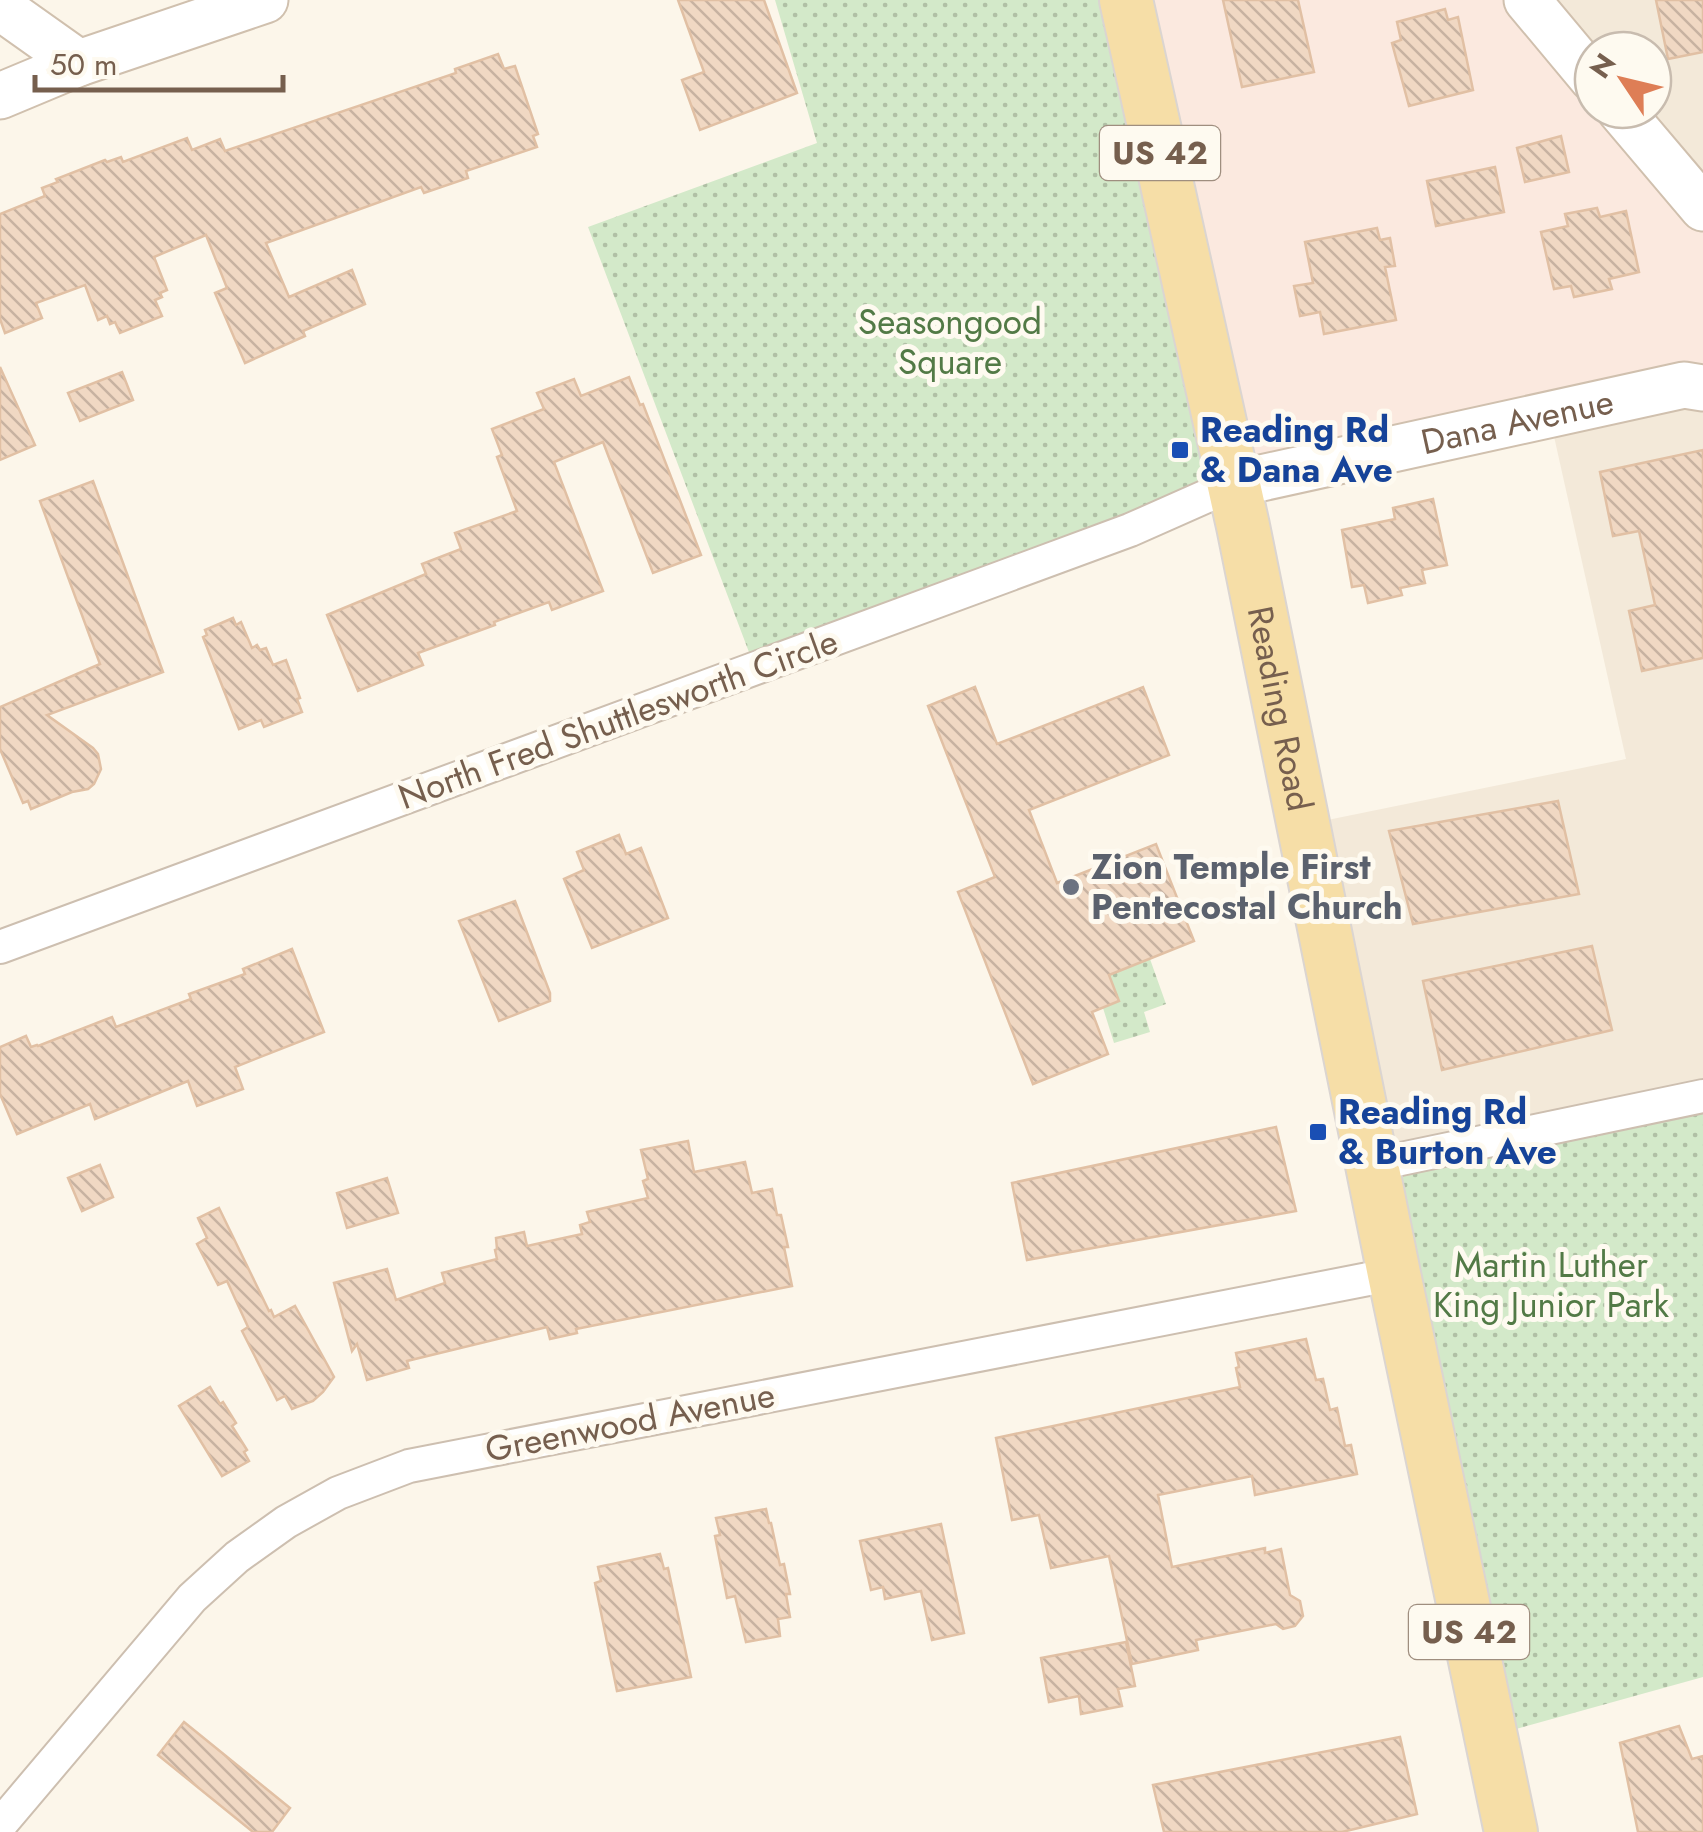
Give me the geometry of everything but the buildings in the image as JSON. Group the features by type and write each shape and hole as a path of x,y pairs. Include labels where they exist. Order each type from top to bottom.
{"main road":[{"name":"Reading Road","path":"1126,0 1234,484 1511,1832"}],"street":[{"path":"0,96 79,63 265,0"},
{"path":"1528,0 1573,55"},
{"path":"0,6 79,63"},
{"path":"1637,130 1703,208"},
{"name":"Dana Avenue","path":"1234,484 1697,380"},
{"name":"North Fred Shuttlesworth Circle","path":"0,947 1130,530 1234,484"},
{"path":"1372,1165 1703,1096"},
{"name":"Greenwood Avenue","path":"0,1825 192,1598 237,1557 286,1522 338,1493 409,1466 1394,1274"}],"shaded area":[{"path":"1126,0 1527,0 1573,55 1573,130 1637,130 1703,208 1703,367 1234,484"},
{"path":"1527,0 1703,0 1703,208 1637,130 1673,130 1673,30 1573,30 1573,35"},
{"path":"1703,367 1703,1096 1372,1165 1303,825 1626,759 1549,414"}],"green space":[{"name":"Seasongood Square","path":"775,0 1126,0 1234,484 755,668 588,227 817,143"},
{"path":"1150,959 1166,1004 1144,1012 1150,1032 1114,1043 1103,1008 1119,1000 1109,975"},
{"name":"Martin Luther King Junior Park","path":"1703,1096 1703,1677 1491,1736 1372,1165"}],"place":[{"name":"Reading Rd & Dana Ave","path":"1180,450"},
{"name":"Zion Temple First Pentecostal Church","path":"1071,887"},
{"name":"Reading Rd & Burton Ave","path":"1318,1132"}]}
